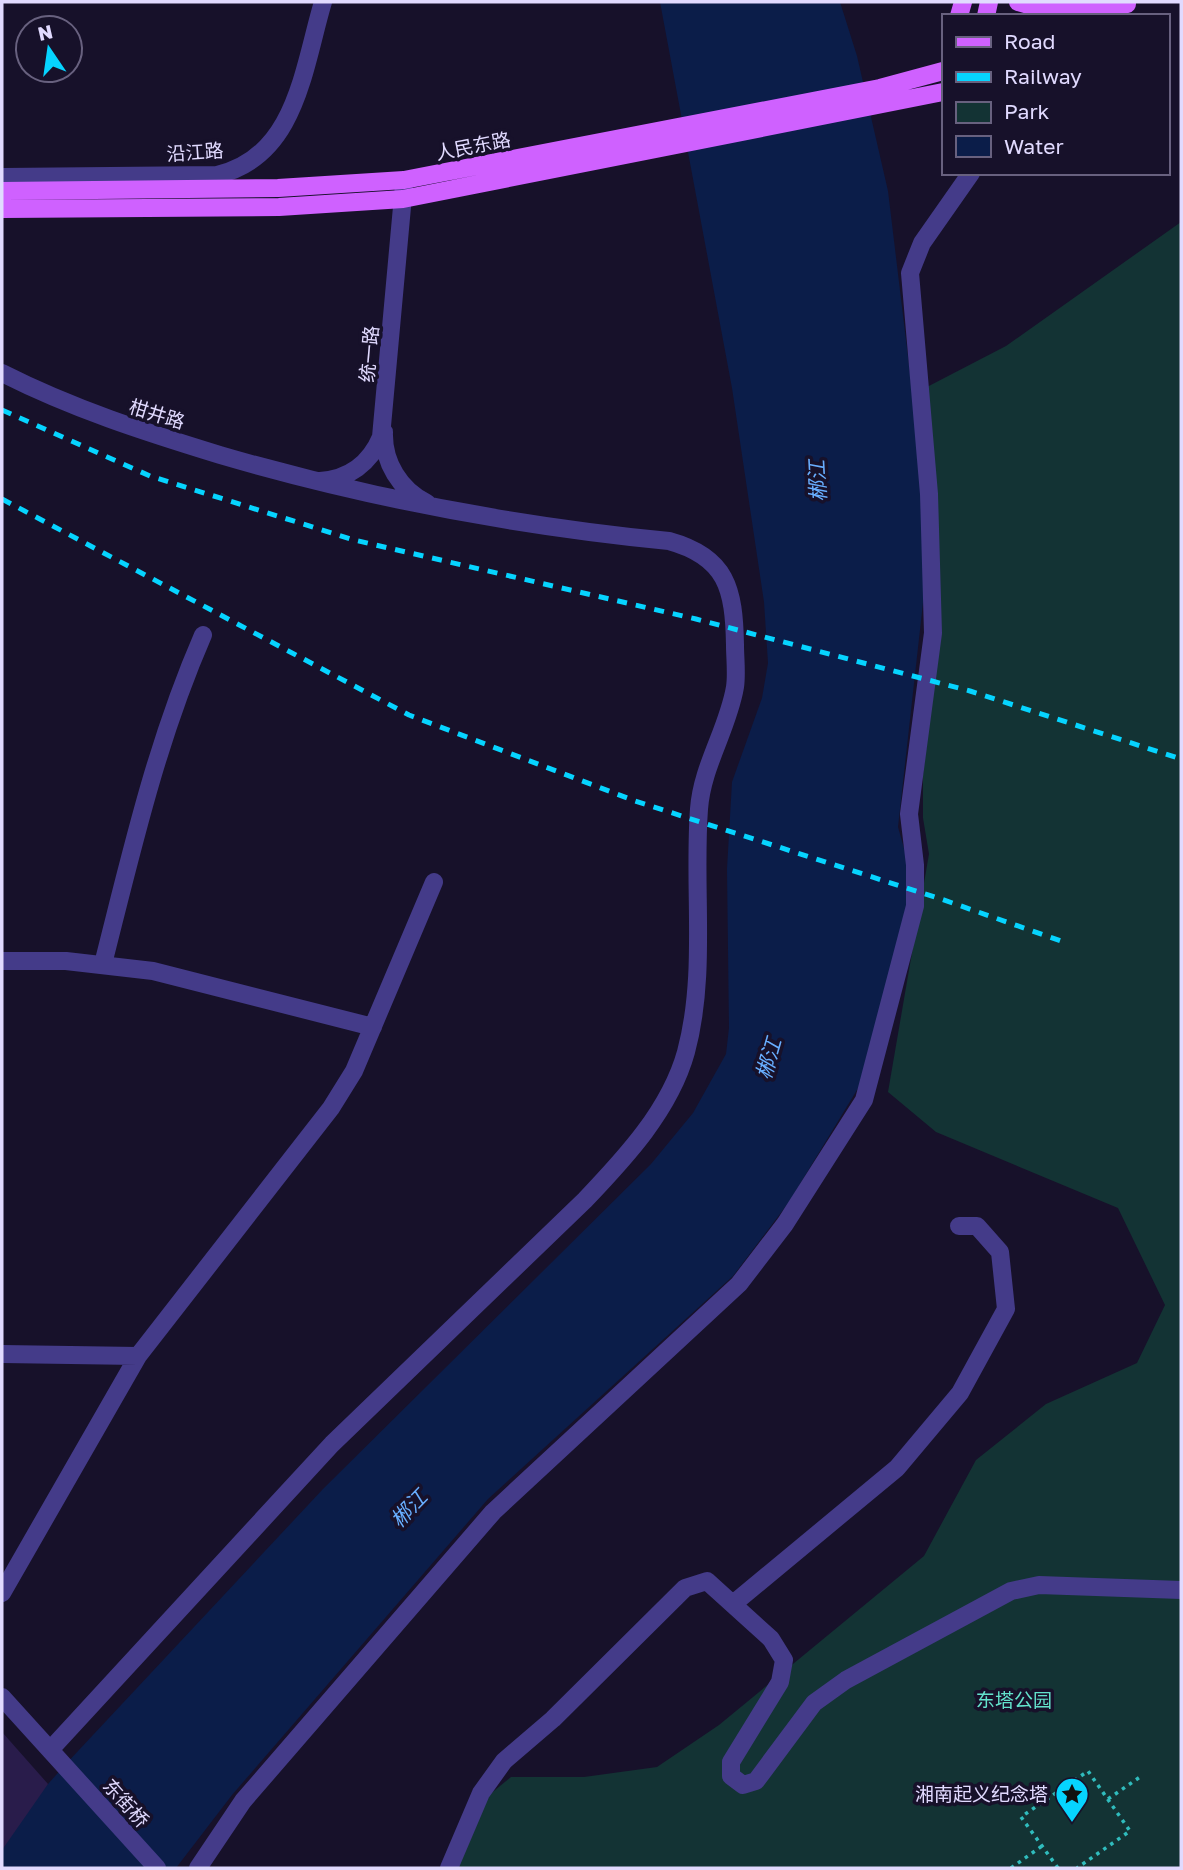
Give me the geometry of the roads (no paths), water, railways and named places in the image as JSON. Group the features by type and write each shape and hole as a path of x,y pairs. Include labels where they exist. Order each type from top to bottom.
{"main road":[{"path":"1017,2 1045,11 1069,14 1129,3"},
{"path":"1069,14 1088,2"},
{"path":"1109,14 1129,3"},
{"name":"人民东路","path":"2,209 279,206 403,199 883,97 938,73"},
{"name":"人民东路","path":"2,191 278,188 404,180 883,97 942,92"}],"street":[{"name":"沿江路","path":"2,177 217,175 242,168 263,153 285,123 323,2"},
{"path":"198,1868 243,1801 494,1512 739,1283 785,1224 864,1100 915,906 915,866 909,814 933,633 929,494 910,272 922,243 970,175"},
{"name":"统一路","path":"306,480 330,480 352,472 370,457 384,425 404,180"},
{"name":"柑井路","path":"2,373 120,425 306,480 444,509 559,528 669,541 693,548 711,559 723,576 734,613 735,686 711,755 699,805 696,975 685,1054 666,1101 616,1167 332,1444 50,1750"},
{"path":"384,425 386,452 397,477 422,501 444,509"},
{"path":"103,964 149,780 173,703 203,635"},
{"path":"2,1593 138,1356 331,1108 354,1071 434,882"},
{"path":"2,961 103,964 153,971 373,1027"},
{"path":"733,1604 897,1468 960,1393 1006,1309 1000,1252 977,1226 958,1226"},
{"path":"2,1354 138,1356"},
{"path":"449,1868 481,1793 504,1761 553,1719 685,1588 707,1581 780,1650 784,1660 780,1682 731,1762 731,1776 743,1785 756,1781 814,1703 846,1680 1011,1591 1040,1585 1181,1590"},
{"name":"东街桥","path":"2,1697 157,1868"}],"water":[{"name":"郴江","path":"660,2 840,2 857,56 888,191 916,423 927,567 898,827 907,859 906,916 863,1080 789,1202 733,1276 488,1499 232,1795 176,1868 2,1868 2,1850 33,1801 64,1766 323,1489 651,1164 693,1113 726,1054 729,1028 727,869 732,782 762,698 768,663 764,602 732,388"}],"railway":[{"path":"2,410 150,476 354,540 696,619 970,691 1181,759"},
{"path":"2,499 409,715 635,801 941,899 1064,942"}],"place":[{"name":"湘南起义纪念塔","path":"1072,1824"}],"park label":[{"name":"东塔公园","path":"1014,1700"}]}
